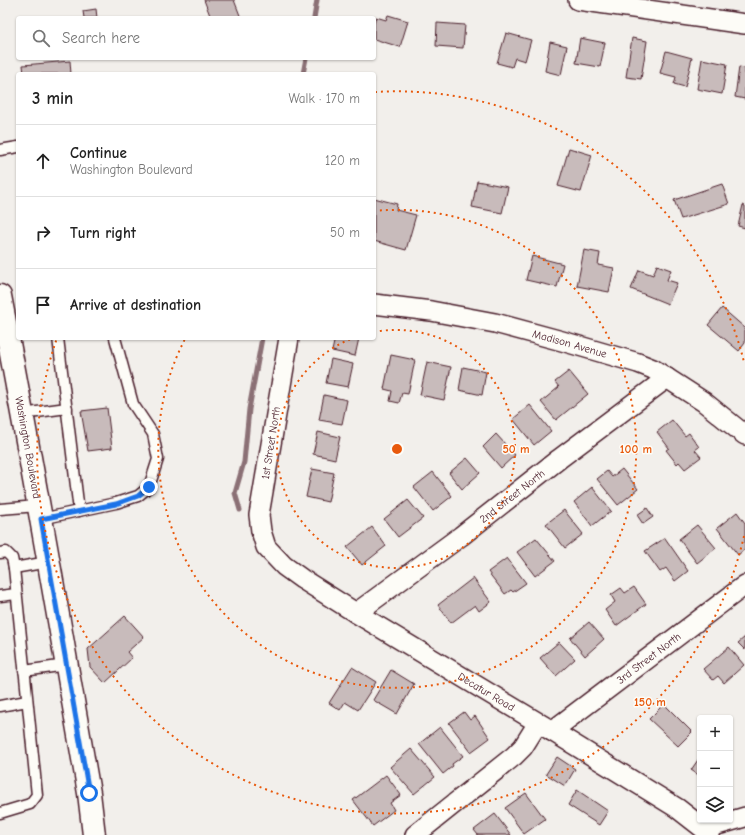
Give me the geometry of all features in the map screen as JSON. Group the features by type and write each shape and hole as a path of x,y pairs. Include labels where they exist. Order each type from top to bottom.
{"main road":[{"name":"Washington Boulevard","path":"0,296 12,323 22,414 89,793 94,835"}],"street":[{"path":"578,0 680,7 745,24"},
{"name":"Madison Avenue","path":"376,304 431,311 495,323 638,363 668,378 704,402 745,435"},
{"name":"1st Street North","path":"266,547 261,531 259,515 289,340"},
{"name":"2nd Street North","path":"356,614 668,378"},
{"name":"Decatur Road","path":"266,547 284,566 356,614 677,808 706,832"},
{"name":"3rd Street North","path":"415,835 514,756 545,727 745,585"},
{"path":"706,832 745,817"}],"lane":[{"path":"0,150 16,147"},
{"path":"58,340 79,511"},
{"path":"0,509 40,512 79,511 116,504 138,496 149,487 158,459 153,434 133,404 116,340"},
{"path":"22,414 67,408"},
{"path":"0,553 6,552 12,558 14,568 37,795 30,804 0,814"},
{"path":"14,568 48,562"},
{"path":"0,596 16,594"},
{"path":"24,671 66,665"},
{"path":"0,706 27,701"}],"building":[{"path":"204,0 234,0 240,16 210,16"},
{"path":"96,9 97,16 84,16 83,11"},
{"path":"388,15 408,21 400,47 376,40 376,17 386,20"},
{"path":"437,23 465,25 463,48 436,46"},
{"path":"506,33 531,40 525,61 515,58 512,67 497,63"},
{"path":"580,38 605,43 600,67 576,63"},
{"path":"632,38 647,41 641,79 626,77"},
{"path":"550,42 567,46 561,75 545,71"},
{"path":"666,51 692,58 685,87 674,84 676,77 660,73"},
{"path":"702,59 727,64 722,94 697,89"},
{"path":"70,61 71,72 24,72 23,65"},
{"path":"739,67 745,68 745,99 735,97"},
{"path":"569,148 592,155 581,192 558,186"},
{"path":"477,181 508,187 502,213 472,207"},
{"path":"722,184 729,204 681,219 674,200"},
{"path":"376,199 397,204 396,210 416,215 406,250 376,242"},
{"path":"743,205 745,206 745,228 738,226"},
{"path":"584,250 600,253 598,265 614,268 609,292 577,286"},
{"path":"532,256 563,264 557,287 526,280"},
{"path":"657,265 671,270 667,280 677,283 668,304 631,289 639,270 653,275"},
{"path":"722,308 745,328 745,343 739,351 708,325"},
{"path":"335,340 359,340 355,356 332,351"},
{"path":"391,355 415,360 408,394 402,393 399,403 390,401 392,391 384,389"},
{"path":"331,359 353,364 348,387 326,383"},
{"path":"427,362 451,367 444,400 420,395"},
{"path":"463,367 486,372 482,395 459,390"},
{"path":"569,371 588,394 556,420 541,402 559,387 555,382"},
{"path":"324,395 347,400 342,424 319,420"},
{"path":"530,405 551,431 534,445 513,419"},
{"path":"107,408 112,448 88,451 81,411"},
{"path":"672,420 685,436 689,433 699,447 695,450 701,457 685,469 679,462 677,464 666,450 669,448 657,432"},
{"path":"318,432 340,437 335,459 313,454"},
{"path":"496,434 515,455 501,468 483,447"},
{"path":"467,458 480,473 462,489 449,473"},
{"path":"312,469 334,473 328,502 306,497"},
{"path":"622,469 638,489 618,505 597,479 607,471 612,477"},
{"path":"433,472 452,496 433,511 414,487"},
{"path":"592,487 611,511 592,526 574,502"},
{"path":"408,500 423,518 398,537 384,519"},
{"path":"647,508 653,517 643,524 637,515"},
{"path":"564,510 583,534 565,548 546,524"},
{"path":"737,512 745,523 745,549 738,555 717,528"},
{"path":"697,525 716,548 697,563 679,539"},
{"path":"372,527 386,546 362,565 347,547"},
{"path":"536,538 555,561 535,576 517,552"},
{"path":"665,538 688,571 675,581 666,568 660,572 645,551"},
{"path":"507,558 526,583 513,592 511,590 505,594 488,572"},
{"path":"473,578 491,602 479,611 475,605 451,623 438,605"},
{"path":"634,587 646,604 616,626 605,610 615,602 611,595 621,588 625,593"},
{"path":"125,616 144,637 127,652 132,658 105,683 90,667 88,649"},
{"path":"589,622 604,639 585,656 570,638"},
{"path":"745,637 745,650 738,643"},
{"path":"559,642 575,659 556,676 540,658"},
{"path":"729,647 744,665 724,683 718,676 713,680 703,669"},
{"path":"352,667 376,682 358,710 345,702 340,710 329,703"},
{"path":"391,670 414,684 397,714 373,700"},
{"path":"664,704 692,732 678,746 649,719"},
{"path":"464,712 470,720 475,716 490,738 471,752 449,723"},
{"path":"440,727 463,756 452,764 453,766 443,774 419,744"},
{"path":"411,749 435,777 414,794 390,767"},
{"path":"557,757 575,769 565,786 546,774"},
{"path":"697,761 697,774 691,770"},
{"path":"386,775 401,795 390,803 394,810 373,826 353,800"},
{"path":"577,790 608,811 599,825 568,805"},
{"path":"526,793 545,819 524,834 505,808"},
{"path":"495,814 511,835 478,835 474,830"}],"waterway":[{"path":"314,16 317,0"},
{"path":"303,72 306,60"},
{"path":"240,510 235,493 244,462 249,409 262,340"}],"route":[{"path":"89,793 41,519 116,504 138,496 149,487"}]}
